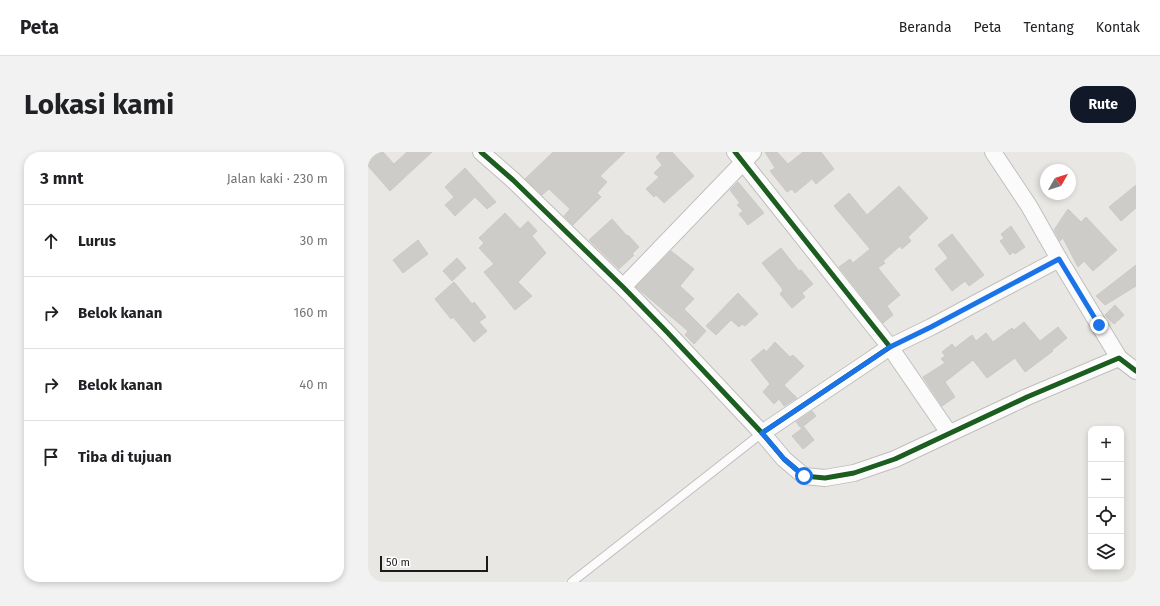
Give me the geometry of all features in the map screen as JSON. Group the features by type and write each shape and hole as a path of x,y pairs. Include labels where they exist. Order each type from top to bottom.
{"street":[{"path":"481,152 513,180 668,332 762,433 784,459 804,476 825,478 854,473 895,459 949,433 1119,358"},
{"path":"993,152 1029,206 1119,358 1136,370"},
{"path":"623,287 743,156 890,347 949,433"},
{"path":"762,433 890,347 1059,259"}],"lane":[{"path":"572,582 762,433"}],"building":[{"path":"368,152 383,152 394,164 407,152 432,152 390,191 368,166"},
{"path":"553,152 625,152 600,176 607,182 597,193 601,197 573,225 564,216 570,209 549,189 542,195 525,179"},
{"path":"661,152 672,152 694,176 664,203 656,195 654,197 646,189 659,177 654,173 662,165 656,157"},
{"path":"765,152 777,152 788,164 803,152 821,152 834,169 816,184 812,179 795,193 792,189 787,192 770,171 775,168"},
{"path":"465,168 496,202 487,209 475,197 455,216 445,205 454,197 445,187"},
{"path":"738,182 764,213 748,225 739,214 743,211 737,205 740,203 730,190"},
{"path":"1136,185 1136,208 1121,221 1109,207"},
{"path":"899,186 928,218 908,237 911,241 902,249 900,246 883,261 885,263 878,268 900,295 887,306 893,315 883,323 839,267 850,259 853,263 870,249 834,206 849,193 867,215"},
{"path":"1068,209 1081,222 1086,217 1117,250 1093,271 1084,261 1078,267 1063,238 1060,241 1054,230"},
{"path":"505,213 520,229 528,221 537,231 532,236 546,253 518,282 532,296 515,310 484,272 494,264 479,248 484,243 479,238"},
{"path":"612,219 639,247 632,254 634,255 619,269 589,240"},
{"path":"1011,226 1025,247 1015,254 1013,252 1010,255 1000,241 1004,238 1001,234"},
{"path":"952,234 984,275 969,286 965,281 952,291 935,269 948,258 938,245"},
{"path":"418,240 428,254 403,273 393,260"},
{"path":"781,248 799,271 801,270 813,284 802,293 805,297 792,308 780,294 783,290 781,287 762,263"},
{"path":"671,251 694,269 680,286 694,299 684,309 706,331 694,344 685,335 688,331 636,287"},
{"path":"457,258 466,268 452,281 443,271"},
{"path":"1136,265 1136,286 1105,305 1096,296"},
{"path":"454,282 472,304 474,302 486,317 479,322 487,331 474,342 453,317 451,319 435,299"},
{"path":"738,293 758,314 745,326 742,324 739,327 731,320 716,335 706,326"},
{"path":"1115,305 1124,315 1114,324 1105,315"},
{"path":"1024,322 1040,341 1058,327 1067,338 1052,350 1053,351 1025,372 1015,358 987,378 973,360 945,382 955,397 942,406 923,377 945,363 941,359 945,356 942,352 952,344 955,348 972,335 976,341 986,333 993,342 1012,328 1014,330"},
{"path":"775,342 790,357 793,355 804,366 784,385 797,398 784,406 779,399 774,404 763,392 770,384 751,360 764,349 766,352"},
{"path":"812,411 816,416 801,428 796,422"},
{"path":"804,427 814,440 803,449 792,436"}],"cycle path":[{"path":"481,152 513,180 623,287 762,433 784,459 804,476 825,478 854,473 895,459 1027,397 1119,358 1136,371"},
{"path":"735,152 890,347 762,433"}],"route":[{"path":"804,476 784,459 762,433 890,347 1059,259 1099,325"}]}
